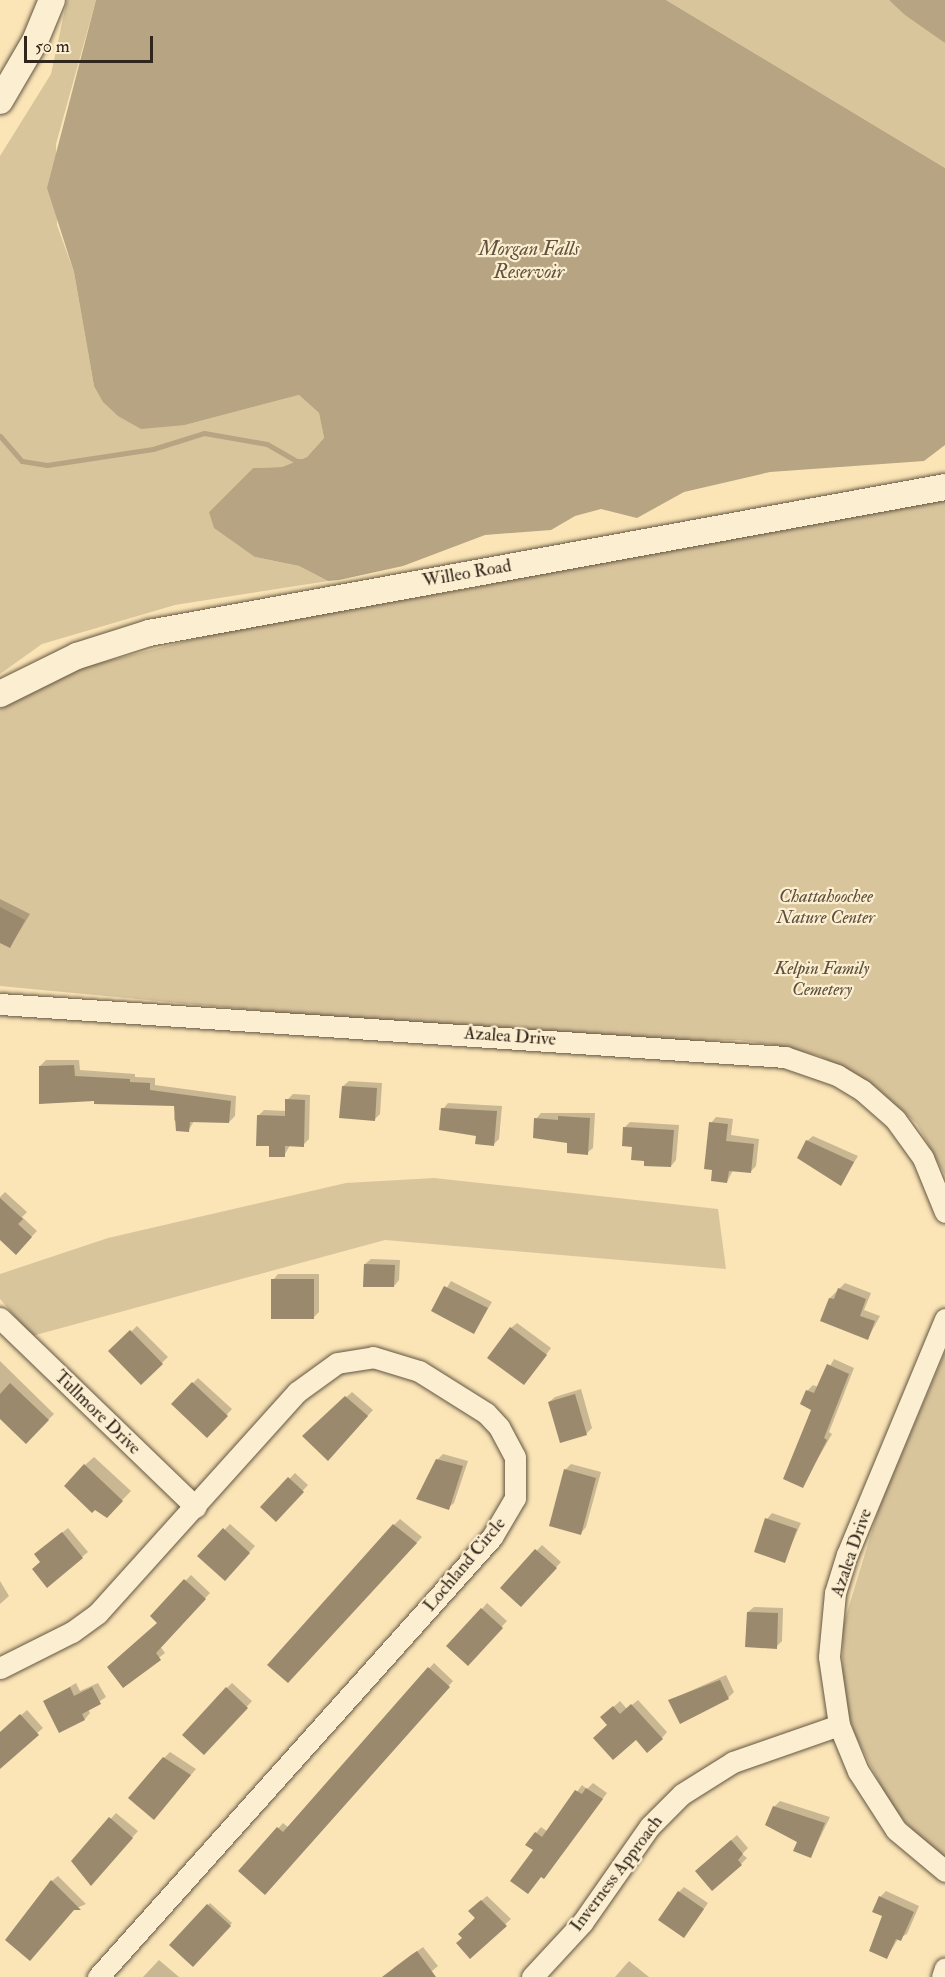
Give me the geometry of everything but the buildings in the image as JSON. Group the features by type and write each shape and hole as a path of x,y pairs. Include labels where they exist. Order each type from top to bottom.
{"street":[{"path":"0,101 35,42 52,0"},
{"name":"Willeo Road","path":"0,694 77,656 149,633 945,486"},
{"name":"Azalea Drive","path":"0,1004 785,1057 837,1076 862,1090 895,1119 923,1158 945,1212"},
{"name":"Tullmore Drive","path":"0,1318 196,1507"},
{"name":"Azalea Drive","path":"945,1319 847,1554 835,1593 830,1657 839,1725 858,1771 883,1812 915,1849 945,1871"},
{"name":"Lochland Circle","path":"0,1668 72,1632 98,1613 196,1507 297,1392 323,1371 353,1358 393,1360 471,1401 499,1427 515,1457 515,1498 492,1537 99,1977"},
{"name":"Inverness Approach","path":"532,1977 582,1923 650,1826 682,1794 733,1762 839,1725"},
{"path":"942,1977 945,1968"}],"green space":[{"path":"67,0 96,0 56,144 57,225 74,272 94,386 185,425 299,395 319,413 324,438 307,457 282,467 253,468 209,512 255,557 299,566 328,581 175,605 42,644 0,674 0,156 51,74"},
{"path":"666,0 889,0 945,43 945,168"},
{"path":"945,488 945,1175 917,1124 876,1087 820,1056 780,1046 739,1040 599,1043 0,986 0,709 72,670 238,628 466,589"},
{"path":"434,1178 718,1209 726,1269 385,1240 32,1336 0,1299 0,1274 108,1238 346,1183"},
{"path":"945,1352 945,1866 891,1806 854,1732 842,1692 843,1626 879,1508"}],"water":[{"name":"Morgan Falls Reservoir","path":"96,0 666,0 945,168 945,445 924,461 770,472 684,492 637,518 601,509 575,516 551,530 485,535 403,566 339,580 328,581 299,566 255,557 214,528 209,512 253,468 282,467 307,457 324,438 319,413 299,395 185,425 141,429 118,416 103,402 94,386 74,272 47,188"},
{"path":"889,0 945,0 945,43 905,15"}],"waterway":[{"path":"0,436 22,461 47,465 153,449 204,433 267,444 297,461 303,461"}],"park label":[{"name":"Chattahoochee Nature Center","path":"826,908"},
{"name":"Kelpin Family Cemetery","path":"822,980"}]}
